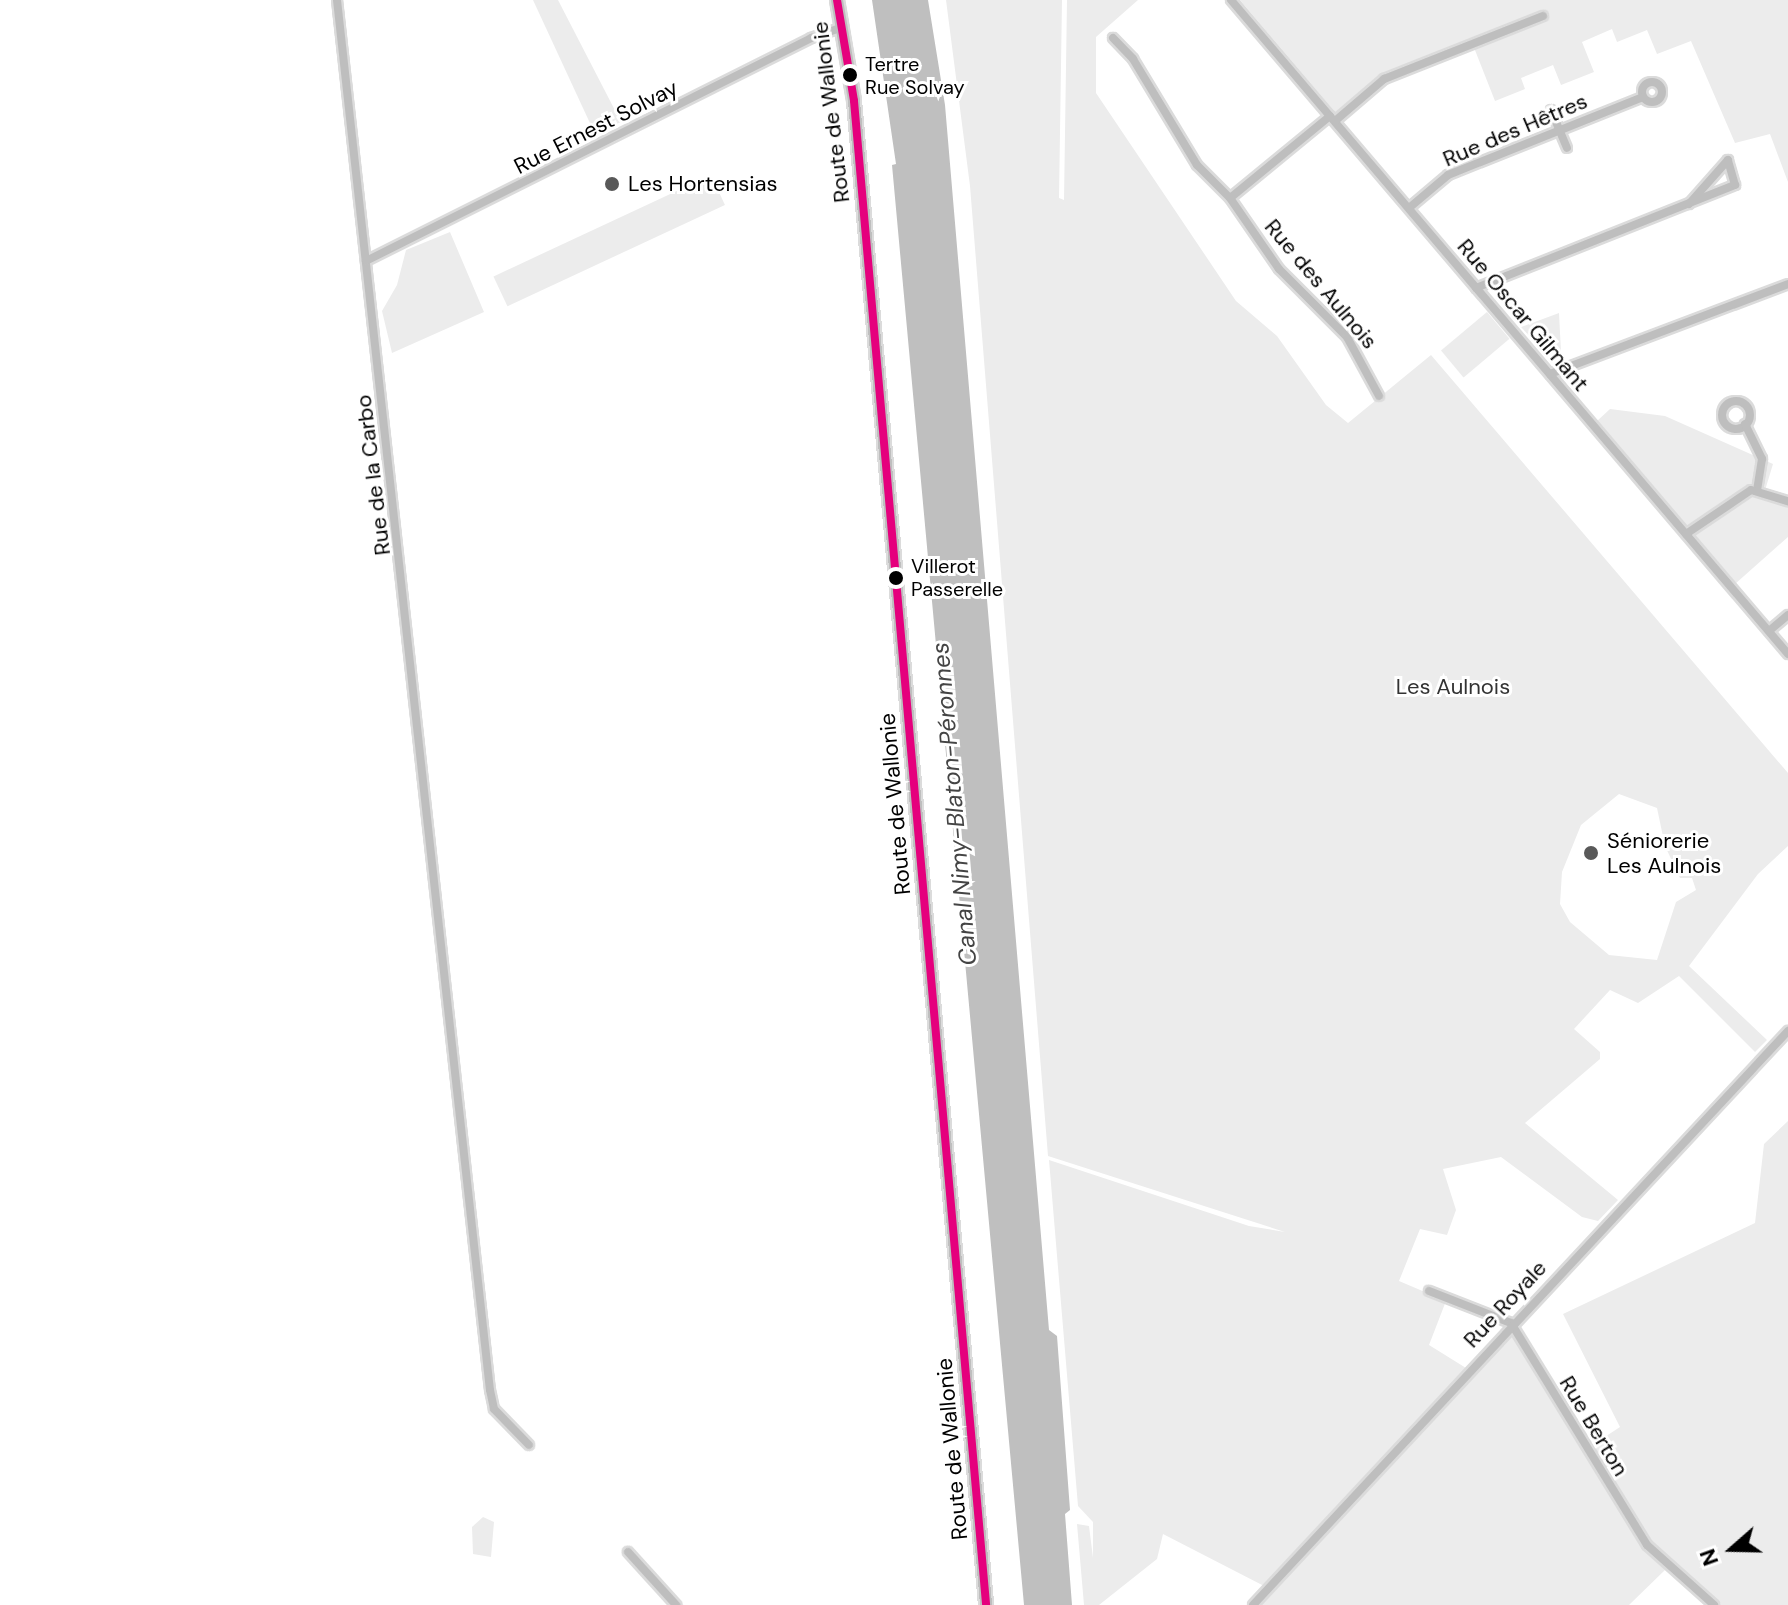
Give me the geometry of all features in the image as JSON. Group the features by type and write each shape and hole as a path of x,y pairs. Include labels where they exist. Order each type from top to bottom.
{"main road":[{"name":"Route de Wallonie","path":"837,0 854,101 986,1605"}],"street":[{"name":"Rue de la Carbo","path":"337,0 490,1390 494,1409 529,1445"},
{"name":"Rue Oscar Gilmant","path":"1231,0 1788,654"},
{"path":"1230,198 1384,79 1543,16"},
{"name":"Rue Ernest Solvay","path":"366,261 811,38 843,27"},
{"name":"Rue des Aulnois","path":"1113,38 1133,59 1197,165 1230,198 1279,269 1347,337 1379,396"},
{"name":"Rue des Hêtres","path":"1409,208 1448,175 1643,97"},
{"path":"1551,110 1567,148"},
{"path":"1476,288 1689,204 1735,185 1728,160 1689,204"},
{"path":"1550,374 1788,284"},
{"path":"1745,424 1762,459 1760,492"},
{"path":"1686,534 1733,498 1760,492 1788,501"},
{"path":"1769,631 1788,615"},
{"name":"Rue Royale","path":"1253,1605 1511,1323 1788,1031"},
{"path":"1429,1291 1511,1323"},
{"name":"Rue Berton","path":"1511,1323 1647,1545 1714,1605"},
{"path":"628,1552 676,1605"}],"green space":[{"path":"533,0 558,0 621,122 595,134"},
{"name":"Les Aulnois","path":"946,0 1062,0 1059,198 1064,200 1067,0 1138,0 1096,37 1096,93 1236,301 1277,336 1326,405 1348,423 1431,355 1788,773 1788,846 1758,874 1689,966 1767,1040 1755,1052 1679,976 1638,1003 1610,990 1574,1029 1600,1052 1600,1059 1525,1123 1618,1200 1598,1221 1582,1217 1501,1157 1443,1169 1456,1210 1447,1235 1420,1229 1399,1281 1446,1301 1429,1345 1466,1368 1266,1587 1163,1534 1157,1559 1099,1605 1084,1605 1077,1524 1089,1526 1093,1558 1093,1522 1078,1506 1049,1160 1249,1226 1285,1232 1048,1156 970,186","holes":["1619,794 1657,808 1665,846 1680,878 1692,878 1696,890 1676,902 1657,960 1609,955 1570,922 1560,904 1562,872 1581,825"]},
{"path":"1240,0 1788,0 1788,182 1770,134 1735,143 1691,41 1657,54 1647,30 1617,42 1612,29 1582,42 1594,72 1561,85 1553,65 1521,78 1525,89 1495,101 1471,40 1377,77 1336,113"},
{"path":"711,175 725,205 507,306 493,276"},
{"path":"450,232 484,312 392,353 382,311 397,285 406,250"},
{"path":"1487,312 1509,339 1464,377 1441,351"},
{"path":"1559,313 1561,352 1543,351 1521,327"},
{"path":"1610,409 1665,416 1773,464 1763,497 1788,506 1788,537 1735,584 1596,422"},
{"path":"1788,1121 1788,1605 1720,1605 1649,1543 1588,1448 1620,1427 1563,1314 1755,1223 1764,1144"},
{"path":"1510,1328 1634,1534 1665,1570 1629,1605 1256,1605"},
{"path":"483,1517 494,1522 491,1557 473,1554 472,1527"}],"water":[{"name":"Canal Nimy-Blaton-Péronnes","path":"872,0 928,0 945,105 1049,1330 1057,1336 1070,1510 1065,1514 1072,1605 1024,1605 892,165 896,164"}],"transit line":[{"path":"837,0 854,101 986,1605"}],"place":[{"name":"Tertre Rue Solvay","path":"850,75"},
{"name":"Les Hortensias","path":"612,184"},
{"name":"Villerot Passerelle","path":"896,578"},
{"name":"Séniorerie Les Aulnois","path":"1591,853"}]}
